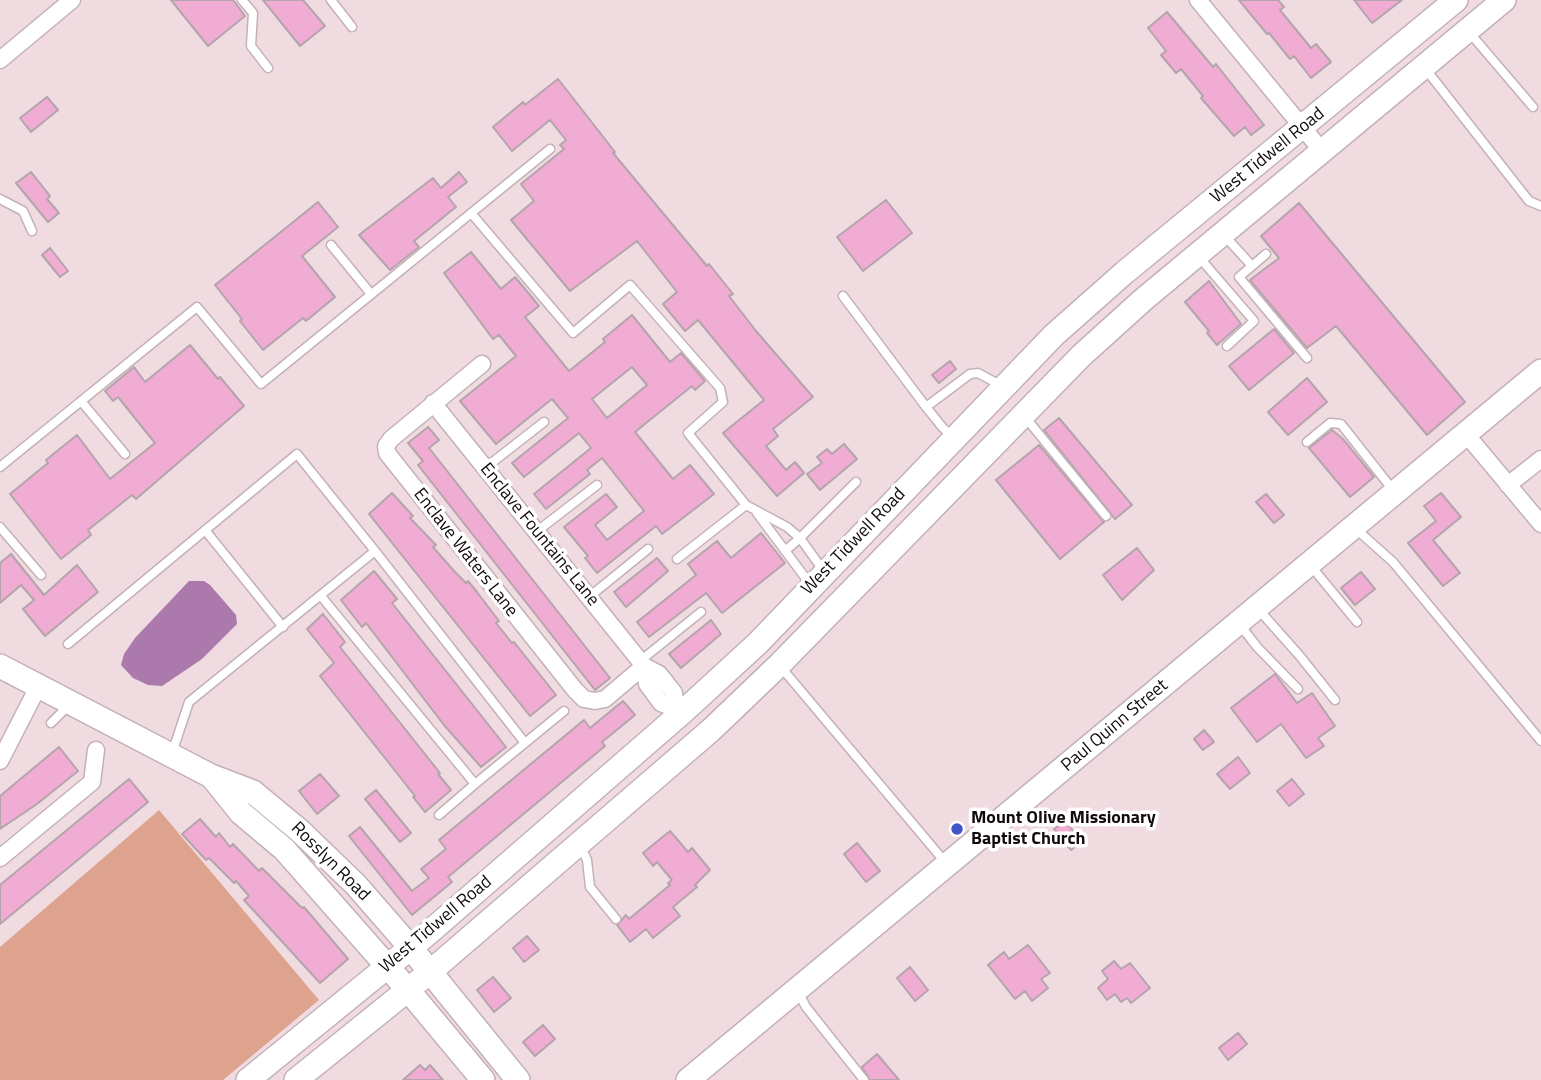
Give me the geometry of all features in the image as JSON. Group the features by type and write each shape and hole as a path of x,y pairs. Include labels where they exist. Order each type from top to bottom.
{"main road":[{"name":"West Tidwell Road","path":"248,1080 410,947 588,795 758,643 1054,335 1124,273 1455,0"},
{"name":"West Tidwell Road","path":"296,1080 430,972 711,730 779,665 1082,355 1144,299 1504,0"},
{"path":"1124,273 1144,299"},
{"name":"Paul Quinn Street","path":"688,1080 1541,371"},
{"path":"955,438 978,460"},
{"name":"Rosslyn Road","path":"0,666 211,776 253,792 300,831 356,885 518,1080"},
{"name":"Rosslyn Road","path":"211,776 241,813 284,849 483,1080"},
{"path":"588,795 610,819"}],"street":[{"path":"0,60 72,0"},
{"path":"1198,0 1322,151"},
{"name":"Enclave Waters Lane","path":"482,363 391,439 386,446 387,453 584,699 605,699 642,664"},
{"name":"Enclave Fountains Lane","path":"433,403 642,664 647,684 661,689 661,704 678,712"},
{"path":"1465,434 1541,524"},
{"path":"1508,485 1541,459"},
{"path":"0,761 38,687"},
{"path":"0,858 92,782 96,750"}],"lane":[{"path":"243,0 253,13 251,46 268,68"},
{"path":"331,0 352,27"},
{"path":"1467,30 1533,107"},
{"path":"1424,67 1529,201 1541,206"},
{"path":"0,467 197,307 261,384 550,149"},
{"path":"0,199 23,211 32,231"},
{"path":"471,214 573,333 630,285 720,388 723,402 688,433 746,505 777,520 800,538 818,580"},
{"path":"1222,233 1252,266"},
{"path":"331,245 371,295"},
{"path":"1198,254 1254,321 1227,346"},
{"path":"1266,254 1239,277 1307,358"},
{"path":"843,296 926,407 955,438"},
{"path":"926,407 970,374 988,376 1004,388"},
{"path":"81,401 125,454"},
{"path":"1023,415 1106,516"},
{"path":"485,468 544,422"},
{"path":"1307,442 1330,423 1341,424 1395,493"},
{"path":"68,644 297,454 525,743"},
{"path":"785,551 856,482"},
{"path":"536,532 597,485"},
{"path":"677,559 746,505"},
{"path":"757,512 785,551 818,580"},
{"path":"0,527 41,575"},
{"path":"1354,527 1393,562 1541,741"},
{"path":"205,530 283,626"},
{"path":"589,597 648,549"},
{"path":"172,755 189,702 375,551"},
{"path":"1310,564 1357,622"},
{"path":"321,596 475,784"},
{"path":"1257,608 1335,700"},
{"path":"642,664 701,612"},
{"path":"1238,623 1298,689"},
{"path":"779,665 947,865"},
{"path":"51,723 72,703"},
{"path":"439,815 564,711"},
{"path":"580,845 587,860 590,887 616,919"},
{"path":"796,990 806,1007 864,1080"}],"shaded area":[{"path":"189,581 204,581 210,585 236,615 237,624 202,659 162,686 148,685 133,678 121,665 124,654 135,638"},
{"path":"159,810 319,1000 223,1080 0,1080 0,947"}],"building":[{"path":"171,0 233,0 245,16 208,46"},
{"path":"263,0 303,0 325,26 300,46"},
{"path":"1239,0 1278,0 1284,7 1280,10 1311,48 1316,44 1331,62 1311,78 1294,56 1290,59"},
{"path":"1354,0 1402,0 1372,23"},
{"path":"1167,12 1213,67 1216,64 1264,125 1251,135 1245,127 1234,136 1201,98 1203,96 1181,69 1176,73 1161,55 1166,51 1148,28"},
{"path":"558,79 615,152 613,153 707,266 709,264 733,294 729,296 756,331 813,397 773,429 778,436 766,446 786,470 795,462 804,473 777,496 723,433 764,400 698,320 685,331 663,304 677,292 637,241 570,291 511,220 534,201 521,184 564,149 560,145 566,140 550,120 512,151 493,127 523,102 525,105"},
{"path":"47,97 58,110 31,132 20,118"},
{"path":"31,172 50,196 47,199 59,213 48,222 16,183"},
{"path":"459,172 467,182 448,197 456,207 414,241 419,247 390,270 359,235 433,178 441,188"},
{"path":"886,200 912,233 863,271 837,237"},
{"path":"318,202 338,227 302,256 335,297 306,321 303,318 263,350 215,285"},
{"path":"1299,203 1465,402 1427,435 1336,326 1307,348 1250,280 1279,258 1261,236"},
{"path":"50,248 68,271 60,277 42,255"},
{"path":"471,252 501,289 515,277 539,306 525,317 569,371 605,342 603,339 632,315 670,362 681,353 705,381 695,390 692,386 635,432 673,479 690,465 714,494 662,534 656,526 597,573 585,558 588,556 564,527 606,494 617,507 595,525 607,540 644,511 602,458 587,470 590,474 546,509 534,494 591,448 579,433 524,477 512,463 568,418 552,399 496,444 460,401 516,356 499,335 493,339 444,273","holes":["632,367 647,385 607,418 592,399"]},
{"path":"1209,281 1241,324 1217,345 1185,302"},
{"path":"1274,329 1294,353 1249,390 1229,366"},
{"path":"190,345 244,406 136,499 132,495 88,530 91,535 61,559 10,494 77,435 110,479 155,443 118,397 113,401 105,391 134,367 145,382"},
{"path":"950,361 956,369 939,383 932,375"},
{"path":"1307,378 1327,402 1288,435 1268,412"},
{"path":"1059,418 1132,505 1115,519 1044,430"},
{"path":"428,427 439,440 429,448 610,678 595,690 418,465 423,461 408,443"},
{"path":"1332,430 1343,439 1374,477 1350,497 1309,448"},
{"path":"844,444 857,459 820,490 807,474 822,463 817,457 827,449 832,454"},
{"path":"1039,445 1104,522 1060,559 996,480"},
{"path":"392,493 413,516 410,518 436,545 433,547 477,592 499,621 496,623 556,695 530,716 369,514"},
{"path":"1441,493 1461,517 1433,540 1460,573 1443,586 1408,543 1436,521 1424,506"},
{"path":"1266,494 1284,515 1274,523 1256,502"},
{"path":"761,533 785,563 722,613 706,593 649,637 637,622 696,575 688,564 717,541 731,558"},
{"path":"1137,548 1154,570 1122,600 1103,575"},
{"path":"11,554 44,595 77,565 98,592 45,636 23,609 34,600 21,585 0,603 0,563"},
{"path":"657,558 668,571 626,607 614,592"},
{"path":"374,571 397,599 392,603 506,747 481,767 444,725 366,623 362,627 341,600"},
{"path":"1361,572 1375,589 1355,605 1341,588"},
{"path":"323,614 345,642 340,647 451,790 425,812 320,676 334,663 307,629"},
{"path":"711,620 721,634 681,668 669,654"},
{"path":"1275,674 1297,703 1312,693 1335,726 1318,738 1324,746 1306,758 1281,724 1257,742 1231,708"},
{"path":"623,701 635,715 602,742 605,746 448,877 452,882 412,915 349,836 360,827 412,891 429,878 421,869 446,849 439,840 584,720 590,728"},
{"path":"1204,730 1214,742 1203,750 1194,739"},
{"path":"59,747 78,771 0,829 0,796"},
{"path":"1238,757 1250,773 1230,789 1217,774"},
{"path":"320,774 339,796 317,814 299,791"},
{"path":"129,779 148,802 0,924 0,885"},
{"path":"1292,779 1304,794 1289,806 1277,791"},
{"path":"376,790 411,833 400,842 365,799"},
{"path":"200,819 216,837 219,833 230,847 233,844 259,871 262,868 304,907 348,959 320,983 244,900 249,896 236,881 234,883 209,858 206,860 182,834"},
{"path":"1065,821 1082,842 1071,850 1054,829"},
{"path":"670,831 688,852 692,848 710,870 695,885 697,887 673,907 680,916 653,938 646,929 630,942 617,925 626,915 629,919 670,885 668,883 672,880 657,862 653,866 643,853"},
{"path":"857,843 880,871 866,882 844,854"},
{"path":"527,936 539,950 524,962 513,948"},
{"path":"1028,945 1050,973 1041,979 1048,988 1032,1001 1025,991 1015,999 988,965 1004,952 1009,959"},
{"path":"1114,961 1121,969 1130,963 1150,988 1131,1003 1127,998 1121,1002 1115,994 1107,1000 1098,988 1108,979 1102,971"},
{"path":"910,967 928,990 915,1001 897,978"},
{"path":"493,977 511,998 494,1012 477,990"},
{"path":"543,1025 555,1039 535,1056 523,1042"},
{"path":"1238,1033 1247,1044 1228,1060 1219,1048"},
{"path":"877,1054 899,1080 870,1080 862,1067"},
{"path":"420,1065 425,1070 430,1065 443,1080 403,1080"}],"place":[{"name":"Mount Olive Missionary Baptist Church","path":"957,829"}]}
